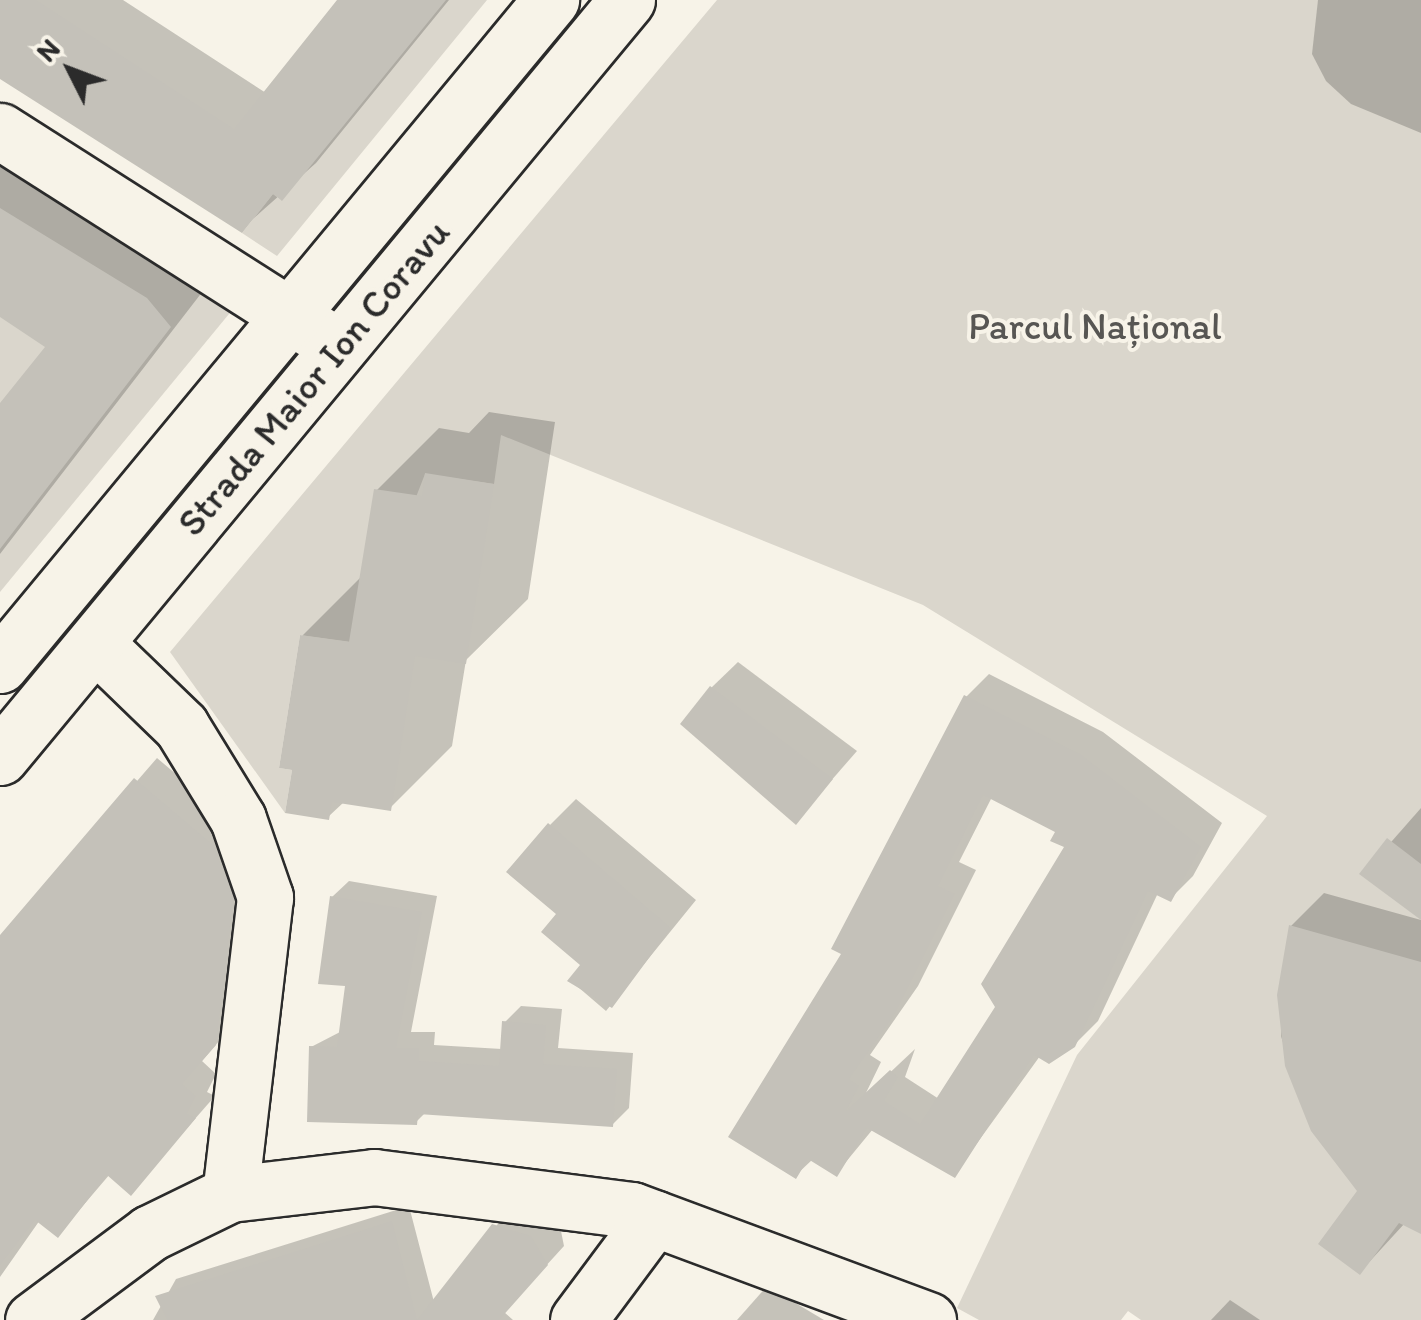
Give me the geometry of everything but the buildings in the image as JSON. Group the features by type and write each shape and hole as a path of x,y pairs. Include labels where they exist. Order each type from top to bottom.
{"street":[{"name":"Strada Maior Ion Coravu","path":"0,665 551,0"},
{"name":"Strada Maior Ion Coravu","path":"0,757 628,0"},
{"path":"0,130 292,312 338,349"},
{"path":"94,643 181,726 238,819 265,897 230,1194"},
{"path":"33,1320 150,1233 230,1194 374,1177 535,1192 654,1218 928,1320"},
{"path":"578,1320 654,1218"}],"green space":[{"path":"445,0 487,0 277,256 242,233 273,194 281,200"},
{"name":"Parcul Național","path":"717,0 1421,0 1421,1320 1141,1320 1128,1311 1121,1320 979,1320 957,1308 1077,1055 1267,816 923,605 501,435 494,484 425,474 359,643 300,635 279,768 292,770 285,813 170,652"},
{"path":"0,155 238,303 0,592"}],"shaded area":[{"path":"1318,0 1421,0 1421,133 1351,104 1326,81 1312,54"}]}
